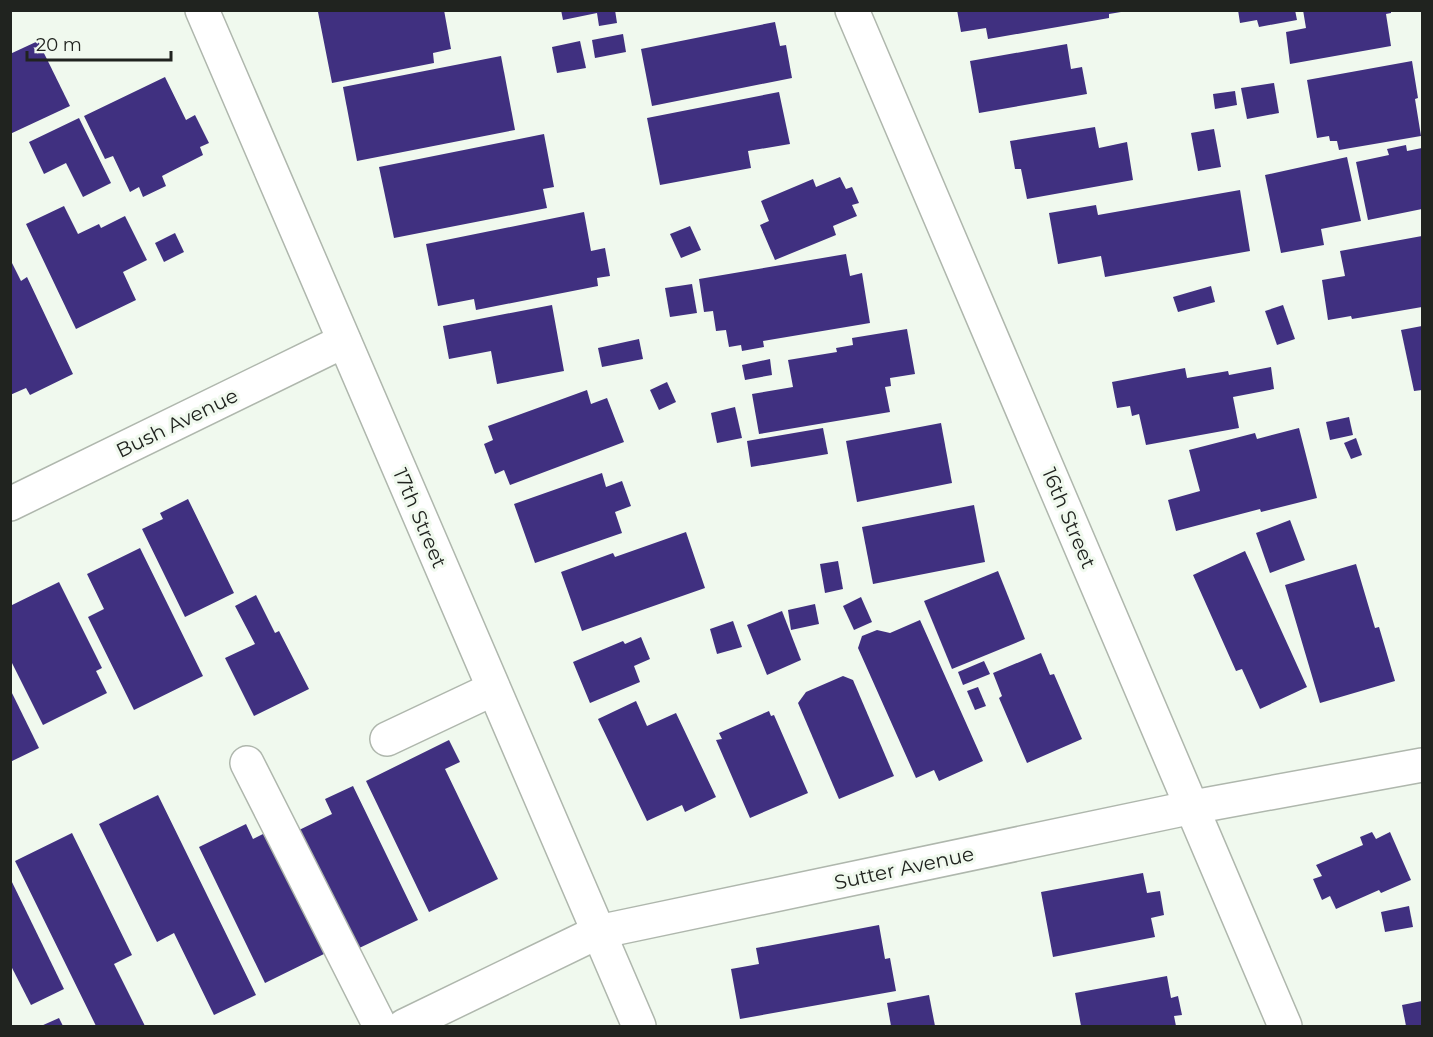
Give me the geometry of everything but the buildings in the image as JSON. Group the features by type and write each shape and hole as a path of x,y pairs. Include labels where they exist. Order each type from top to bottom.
{"street":[{"name":"17th Street","path":"202,10 639,1026"},
{"name":"16th Street","path":"852,10 1285,1026"},
{"name":"Bush Avenue","path":"10,504 344,341"},
{"path":"387,739 493,689"},
{"path":"247,763 380,1026"},
{"name":"Sutter Avenue","path":"404,1026 598,932 1193,807 1422,765"}]}
